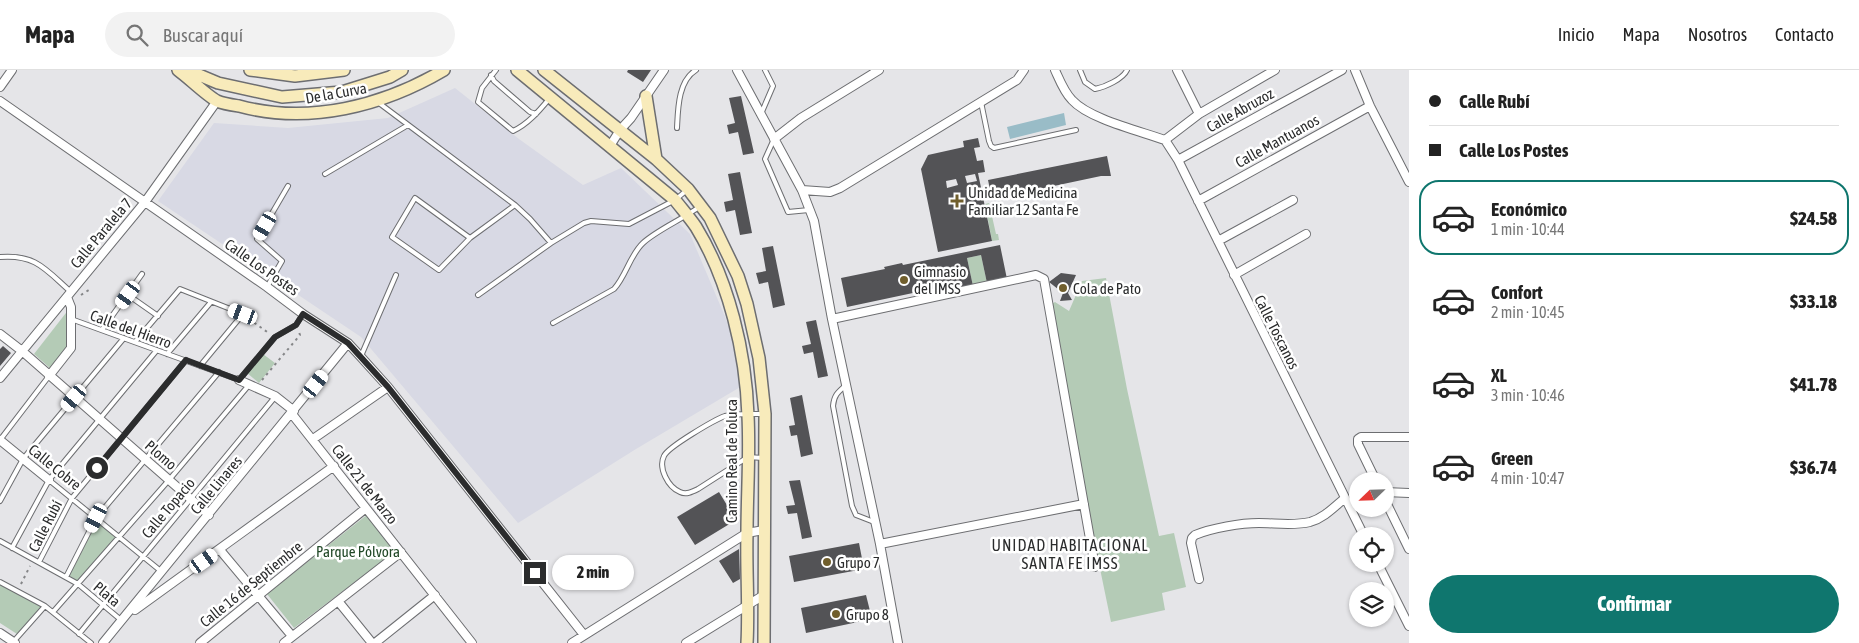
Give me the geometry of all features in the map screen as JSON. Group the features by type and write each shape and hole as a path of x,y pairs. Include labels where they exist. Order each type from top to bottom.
{"main road":[{"name":"De la Curva","path":"178,70 217,100 260,112 311,114 376,101 409,89 444,70"},
{"path":"187,70 218,83 282,97 342,92 390,77 402,70"},
{"path":"250,70 295,76 344,70"},
{"name":"Camino Real de Toluca","path":"517,70 676,200 696,227 722,282 731,309 740,352 748,414 748,643"},
{"path":"544,70 656,159 688,189 710,218 738,276 747,304 759,358 766,414 764,643"},
{"path":"646,96 656,159"},
{"path":"722,282 738,276"}],"street":[{"path":"0,87 12,70"},
{"path":"610,146 664,70"},
{"path":"737,70 811,210 880,544 898,643"},
{"path":"774,140 801,118 879,70"},
{"path":"802,190 830,192 840,188 1016,80 1024,70"},
{"path":"1055,70 1064,89 1080,108 1165,140 1199,114 1275,70"},
{"path":"1177,70 1199,114"},
{"name":"Calle Abruzoz","path":"1178,160 1342,70"},
{"path":"1355,70 1370,106 1409,182"},
{"name":"Calle Paralela 7","path":"0,378 71,295 145,202 217,100"},
{"name":"Calle Los Postes","path":"0,101 303,314 348,343 388,387 584,635"},
{"name":"Calle Mantuanos","path":"1198,201 1370,106"},
{"name":"Calle Toscanos","path":"1165,140 1178,160 1360,527"},
{"path":"1218,241 1293,200"},
{"path":"1234,275 1306,234"},
{"path":"832,319 1036,275 1040,276 1045,283 1095,567"},
{"path":"49,376 71,348 71,295"},
{"name":"Plomo","path":"0,334 22,351 209,515"},
{"name":"Calle Linares","path":"103,643 348,343"},
{"name":"Calle 21 de Marzo","path":"239,380 275,396 293,412 435,595 468,642"},
{"path":"313,439 388,387"},
{"path":"1372,472 1358,444 1358,439 1361,437 1409,437"},
{"name":"Calle Cobre","path":"0,440 49,480"},
{"path":"124,618 334,466"},
{"path":"1394,492 1409,492"},
{"path":"1199,579 1191,543 1195,535 1240,525 1311,522 1327,513 1345,498"},
{"path":"880,544 1084,504"},
{"name":"Calle 16 de Septiembre","path":"200,643 366,508"},
{"path":"1394,518 1409,548"},
{"path":"572,643 747,533 764,530"},
{"path":"220,550 292,636"},
{"path":"284,643 401,552"},
{"path":"1382,572 1409,626"},
{"path":"338,601 374,643 435,595"},
{"path":"686,643 749,606 764,595"},
{"path":"0,633 14,642"}],"lane":[{"path":"496,70 482,88 478,102 513,131 521,128 551,97"},
{"path":"677,128 678,104 683,86 692,72 696,70"},
{"path":"761,114 773,86 765,70"},
{"path":"1080,70 1085,82 1095,89 1124,76 1127,70"},
{"path":"491,75 494,81 530,112 536,114"},
{"path":"376,101 515,204 551,243"},
{"path":"981,102 989,141 994,148 1076,130"},
{"path":"325,174 408,125"},
{"path":"774,140 765,159 788,212 811,210"},
{"path":"267,287 282,261 258,239 288,186"},
{"path":"478,295 551,243 584,223 591,221 629,224 676,200 688,189"},
{"path":"470,238 416,198 392,237 439,270 470,238 515,204"},
{"path":"553,323 614,289 620,283 635,254 644,242 701,206"},
{"path":"0,257 13,256 30,259 43,267 71,295"},
{"path":"102,330 142,274"},
{"path":"360,356 396,276"},
{"path":"135,342 180,289 243,314 200,366"},
{"path":"128,295 158,316"},
{"path":"167,354 211,302"},
{"path":"239,380 275,337 296,325 303,314"},
{"name":"Calle del Hierro","path":"71,319 239,380"},
{"path":"0,501 24,459 124,338"},
{"path":"12,548 49,480 157,350"},
{"name":"Calle Rubí","path":"39,562 72,498 186,360"},
{"path":"66,577 96,518 219,372"},
{"path":"0,440 49,376"},
{"path":"846,385 837,392 834,397 833,406 852,506 856,515 875,522"},
{"path":"53,612 252,386"},
{"name":"Calle Topacio","path":"79,634 275,396"},
{"path":"765,458 748,457 689,493 680,492 672,486 665,477 662,467 663,458 668,450 717,420 734,415 766,414"},
{"name":"Calle Cobre","path":"49,480 162,572"},
{"name":"Plata","path":"0,542 78,584 103,605 124,618"},
{"path":"0,582 45,606 91,643"},
{"path":"14,642 45,606"}],"path":[{"path":"71,295 92,288"},
{"path":"243,314 275,337"},
{"path":"252,386 300,335 296,325"},
{"path":"17,591 34,559"}],"shaded area":[{"path":"455,88 519,139 583,185 621,168 690,234 726,319 747,383 636,449 518,523 361,337 158,201 214,123 288,128 388,118"}],"green space":[{"path":"989,203 999,240 992,241 985,204"},
{"path":"981,255 987,283 973,286 967,258"},
{"path":"1106,278 1127,389 1159,536 1174,533 1186,587 1162,593 1165,610 1111,622 1048,306 1055,302 1069,311 1082,281"},
{"path":"69,309 69,348 51,369 34,354"},
{"path":"263,354 275,363 259,383 247,373"},
{"name":"Parque Pólvora","path":"368,514 397,550 294,628 267,594"},
{"path":"97,522 117,538 78,581 69,576"},
{"path":"0,582 44,604 17,634 0,623"}],"water":[{"path":"1064,113 1066,125 1010,139 1007,127"}],"building":[{"path":"628,70 651,70 643,82 627,72"},
{"path":"741,96 754,153 743,155 738,132 729,134 727,125 735,123 729,98"},
{"path":"978,138 980,147 974,148 977,161 983,160 985,172 978,173 992,241 938,252 921,169 928,155 964,147 963,141","holes":["975,174 977,181 967,183 965,176","956,179 958,185 947,188 946,181"]},
{"path":"1107,156 1111,176 1101,176 992,199 988,180"},
{"path":"740,172 752,233 740,235 735,210 726,212 724,202 733,200 728,174"},
{"path":"1000,245 1007,279 987,283 981,255 967,258 973,286 962,289 960,283 847,307 841,278 885,269 884,267 902,263 903,265"},
{"path":"773,246 785,305 773,308 768,282 759,284 756,273 766,271 762,248"},
{"name":"Cola de Pato","path":"1061,273 1076,275 1068,293 1072,300 1060,301 1063,293 1049,282"},
{"path":"816,320 828,376 818,378 813,352 804,354 802,346 811,344 806,322"},
{"path":"3,346 11,353 0,366 0,349"},
{"path":"802,395 813,454 801,457 797,435 791,436 789,426 795,425 790,398"},
{"path":"800,480 812,537 802,539 797,513 788,514 786,506 795,505 789,481"},
{"path":"719,492 736,520 695,545 677,517"},
{"name":"Grupo 7","path":"859,543 864,569 794,582 789,556"},
{"path":"739,549 740,579 733,583 719,561"},
{"name":"Grupo 8","path":"866,595 872,619 806,633 801,608"}],"place":[{"name":"Unidad de Medicina Familiar 12 Santa Fe","path":"957,201"},
{"name":"Gimnasio del IMSS","path":"904,280"},
{"name":"Cola de Pato","path":"1063,288"},
{"name":"Grupo 7","path":"827,562"},
{"name":"Grupo 8","path":"836,614"}],"district":[{"name":"UNIDAD HABITACIONAL SANTA FE IMSS","path":"1070,554"}],"route":[{"path":"97,468 186,360 239,380 275,337 296,325 303,314 348,343 388,387 535,573"}]}
